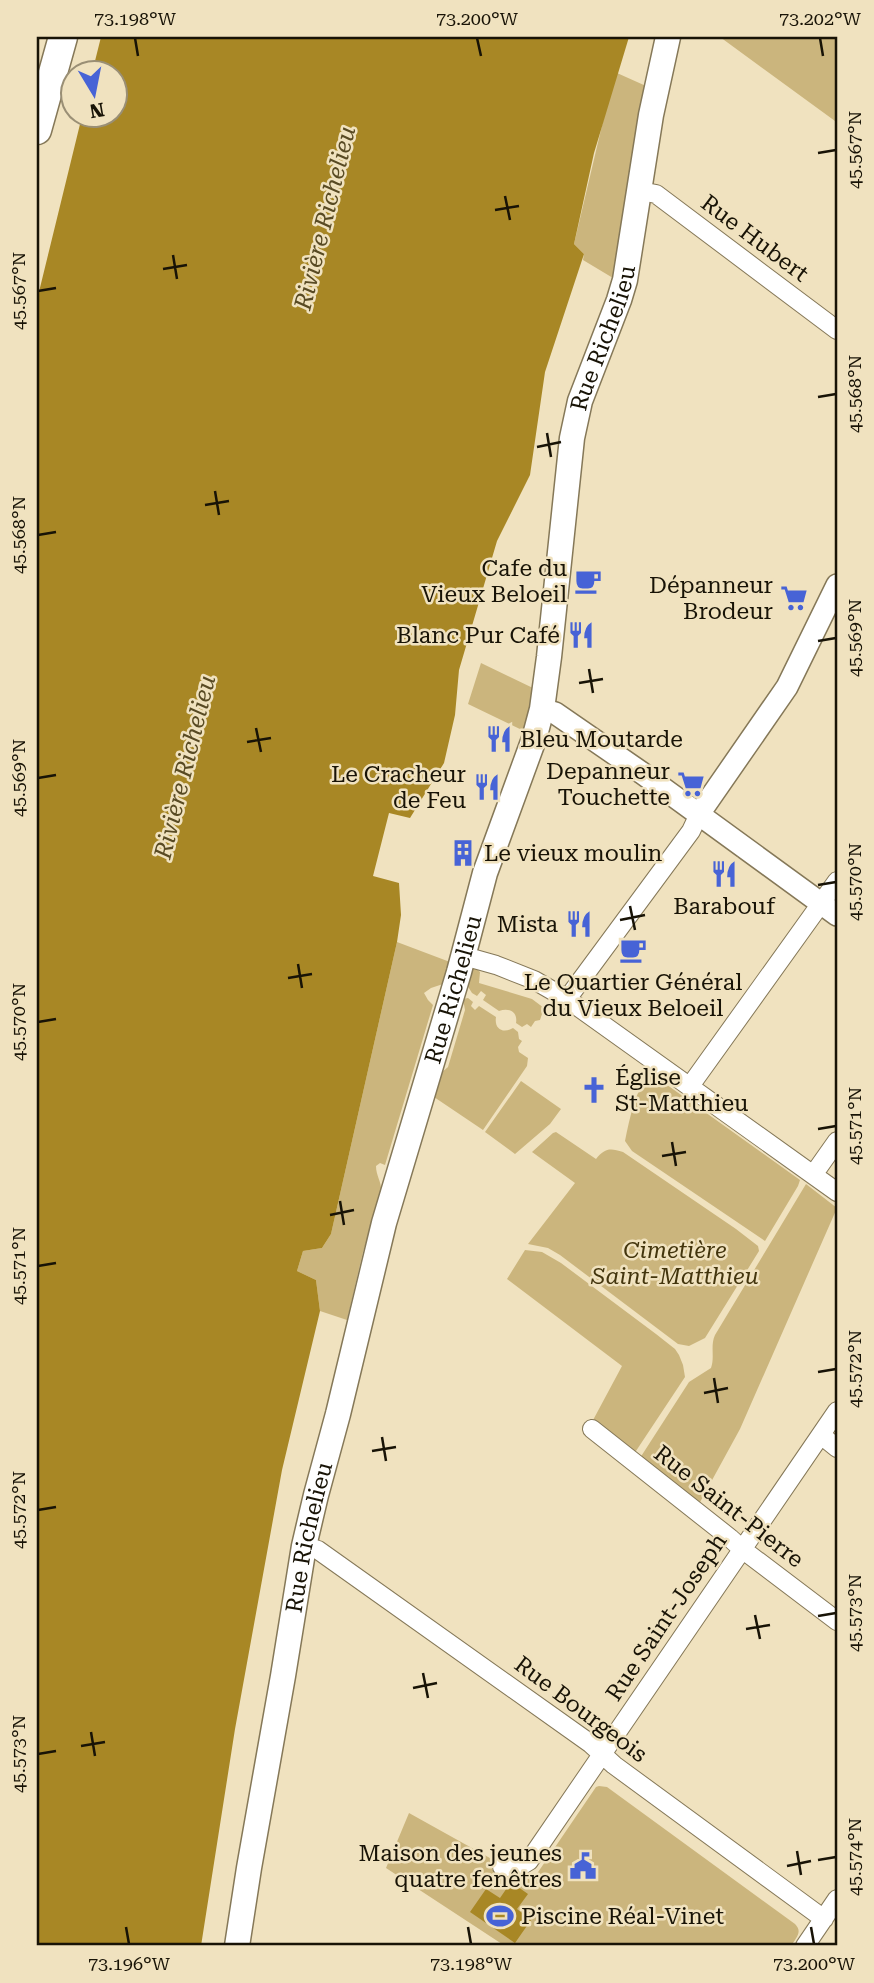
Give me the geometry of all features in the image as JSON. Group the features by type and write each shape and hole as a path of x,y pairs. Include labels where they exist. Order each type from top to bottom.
{"main road":[{"path":"37,130 63,37"},
{"name":"Rue Richelieu","path":"237,1946 304,1546 384,1223 464,956 485,873 534,739 542,709 572,438 580,401 622,290 651,115 668,37"}],"street":[{"name":"Rue Hubert","path":"640,191 656,194 837,330"},
{"path":"567,999 691,831 699,814 787,687 837,585"},
{"path":"542,709 555,713 829,909"},
{"path":"690,1086 829,909 837,881"},
{"path":"464,956 534,980 567,999 837,1192"},
{"path":"813,1175 837,1141"},
{"name":"Rue Saint-Joseph","path":"502,1867 519,1867 529,1861 837,1411"},
{"name":"Rue Saint-Pierre","path":"592,1430 837,1621"},
{"path":"821,1435 837,1448"},
{"name":"Rue Bourgeois","path":"304,1546 318,1550 603,1753 614,1765 824,1919"},
{"path":"805,1946 837,1899"}],"green space":[{"path":"720,37 837,37 835,121"},
{"path":"617,73 646,86 613,278 583,260 584,254 574,244"},
{"path":"481,663 535,689 524,731 468,704"},
{"path":"397,942 450,962 443,984 424,993 433,1005 385,1165 380,1163 376,1166 381,1195 363,1252 347,1320 320,1311 316,1280 297,1271 303,1251 322,1248 331,1234"},
{"path":"472,969 480,972 479,983 532,999 544,1008 540,1020 535,1021 531,1027 527,1024 522,1027 516,1023 516,1016 512,1011 499,1011 483,1000 486,995 481,991 477,996 472,993 467,985"},
{"path":"468,998 473,1002 471,1006 475,1010 479,1006 496,1017 496,1025 500,1029 513,1028 518,1032 522,1041 518,1047 519,1052 528,1058 527,1066 483,1130 434,1097 441,1073 448,1067 465,1010 463,999"},
{"name":"Cimetière Saint-Matthieu","path":"649,1072 800,1180 765,1241 632,1151 625,1141 637,1096"},
{"path":"521,1081 561,1109 550,1124 515,1154 485,1132"},
{"name":"Cimetière Saint-Matthieu","path":"556,1132 596,1159 608,1150 623,1152 758,1246 759,1251 705,1338 689,1346 678,1344 560,1255 548,1248 528,1244 575,1183 532,1152"},
{"name":"Cimetière Saint-Matthieu","path":"806,1184 837,1208 740,1429 699,1504 640,1458 689,1382 711,1368 715,1335"},
{"name":"Cimetière Saint-Matthieu","path":"525,1250 542,1252 561,1263 656,1334 679,1355 685,1377 634,1454 592,1422 622,1366 507,1279"},
{"path":"599,1786 607,1787 795,1924 799,1932 791,1946 505,1946 386,1868 409,1813 497,1862 492,1870 518,1872 532,1881"}],"water":[{"name":"Rivière Richelieu","path":"101,37 629,37 594,153 574,244 584,254 545,372 530,475 497,541 459,670 455,715 444,763 410,818 389,813 373,876 399,883 401,915 397,942 331,1234 322,1248 303,1251 297,1271 316,1280 320,1311 282,1470 235,1729 201,1946 37,1946 37,300 79,130 130,130 130,60 95,60"},
{"name":"Piscine Réal-Vinet","path":"511,1882 528,1894 517,1909 531,1920 515,1943 470,1912 486,1889 500,1898"}],"place":[{"name":"Cafe du Vieux Beloeil","path":"588,581"},
{"name":"Dépanneur Brodeur","path":"794,598"},
{"name":"Blanc Pur Café","path":"581,635"},
{"name":"Bleu Moutarde","path":"499,739"},
{"name":"Depanneur Touchette","path":"691,784"},
{"name":"Le Cracheur de Feu","path":"487,787"},
{"name":"Le vieux moulin","path":"463,853"},
{"name":"Barabouf","path":"724,874"},
{"name":"Mista","path":"579,924"},
{"name":"Le Quartier Général du Vieux Beloeil","path":"633,950"},
{"name":"Église St-Matthieu","path":"594,1090"},
{"name":"Maison des jeunes quatre fenêtres","path":"583,1866"},
{"name":"Piscine Réal-Vinet","path":"500,1916"}]}
